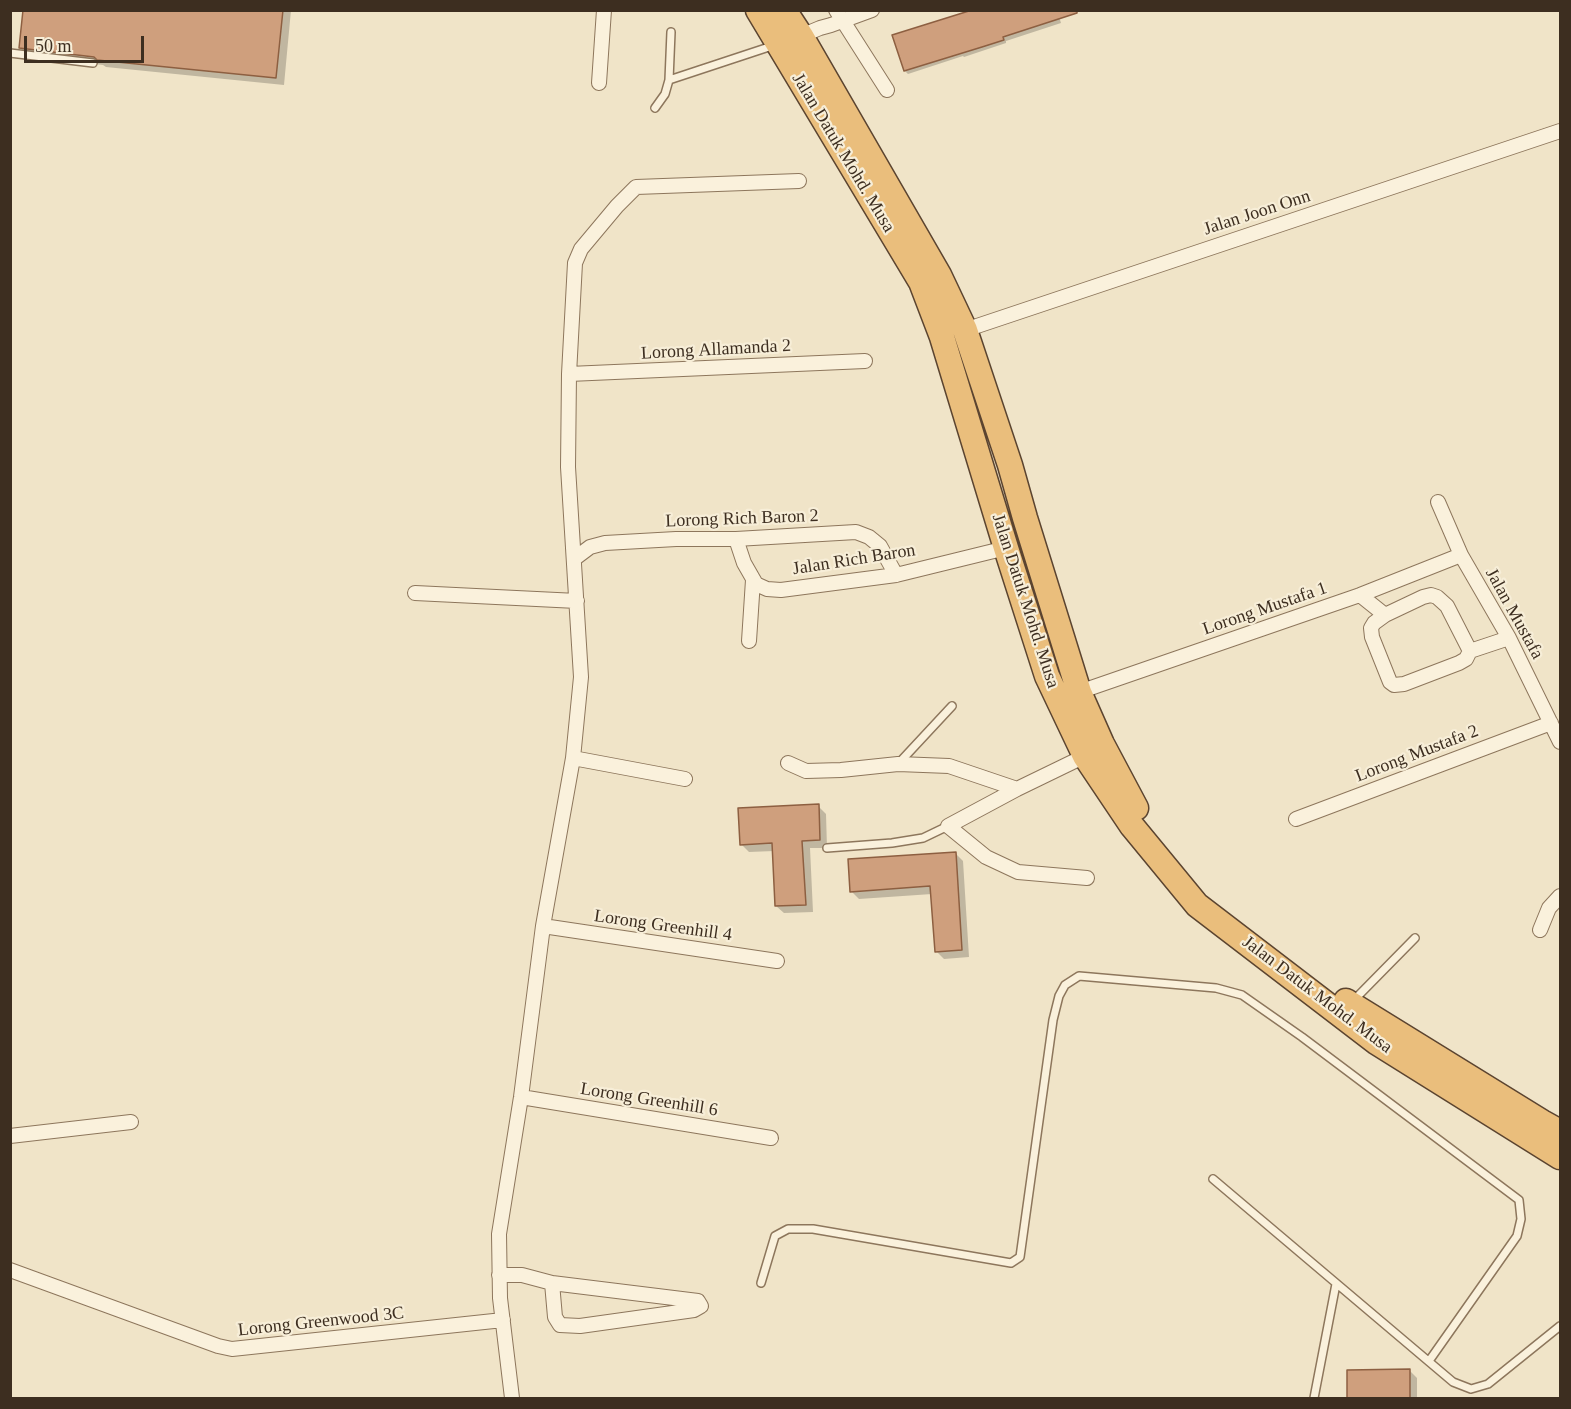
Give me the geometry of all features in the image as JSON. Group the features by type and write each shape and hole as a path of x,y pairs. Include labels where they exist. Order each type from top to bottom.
{"highway":[{"name":"Jalan Datuk Mohd. Musa","path":"758,10 921,282 942,337 1047,676 1085,756 1132,826 1197,905 1376,1042 1560,1157"},
{"name":"Jalan Datuk Mohd. Musa","path":"784,10 939,275 965,330 1010,465 1079,692 1102,744 1142,819 1203,889 1351,1004 1560,1132"},
{"path":"1006,548 1018,538 1025,518"}],"street":[{"path":"599,83 604,10"},
{"path":"801,36 839,16 872,10"},
{"path":"839,16 887,90"},
{"name":"Jalan Joon Onn","path":"965,330 1560,131"},
{"path":"512,1398 500,1299 499,1234 522,1097 543,926 573,758 581,677 568,466 569,374 575,264 581,249 636,187 799,181"},
{"name":"Lorong Allamanda 2","path":"569,374 865,361"},
{"name":"Jalan Mustafa","path":"1438,502 1461,555 1509,639 1560,742"},
{"name":"Lorong Rich Baron 2","path":"574,559 590,547 604,543 856,532 869,537 880,546 896,575"},
{"path":"736,539 744,563 753,580 748,641"},
{"name":"Jalan Rich Baron","path":"753,580 756,584 768,589 781,590 896,575 1006,548"},
{"name":"Lorong Mustafa 1","path":"1079,692 1360,596 1461,555"},
{"path":"415,592 577,601"},
{"path":"1470,651 1447,606 1431,595 1385,615 1371,628 1372,637 1390,682 1394,686 1459,663 1466,659 1470,651 1509,639"},
{"path":"1360,596 1385,615"},
{"name":"Lorong Mustafa 2","path":"1296,819 1551,723"},
{"path":"1085,756 948,826 986,857 1018,872 1087,878"},
{"path":"573,758 685,779"},
{"path":"788,763 806,771 898,764 949,766 1017,789"},
{"path":"1540,930 1549,908 1560,896"},
{"name":"Lorong Greenhill 4","path":"543,926 777,961"},
{"name":"Lorong Greenhill 6","path":"522,1097 771,1138"},
{"path":"10,1136 131,1122"},
{"name":"Lorong Greenwood 3C","path":"10,1270 218,1346 232,1349 503,1320"},
{"path":"499,1275 522,1275 552,1283 698,1301 701,1306 694,1310 580,1326 560,1324 555,1317 552,1283"}],"lane":[{"path":"655,108 665,94 669,80 671,32"},
{"path":"669,80 778,44"},
{"path":"10,53 93,63"},
{"path":"898,764 951,706"},
{"path":"827,848 923,838 948,826"},
{"path":"1351,1004 1415,938"},
{"path":"761,1283 775,1236 788,1229 813,1230 1011,1263 1020,1257 1053,1020 1059,996 1065,985 1079,975 1216,988 1242,995 1302,1037 1519,1200 1521,1219 1517,1236 1429,1361"},
{"path":"1213,1179 1453,1382 1471,1389 1488,1384 1560,1326"},
{"path":"1314,1398 1336,1284"}],"building":[{"path":"23,10 283,10 276,78 97,60 94,57 19,48"},
{"path":"972,10 1077,10 1077,13 1003,37 1004,40 904,71 892,35"},
{"path":"819,804 820,840 802,841 806,905 775,906 772,843 740,845 738,808"},
{"path":"956,852 962,950 935,952 930,886 850,892 848,859"},
{"path":"1410,1369 1410,1398 1347,1398 1347,1370"}]}
